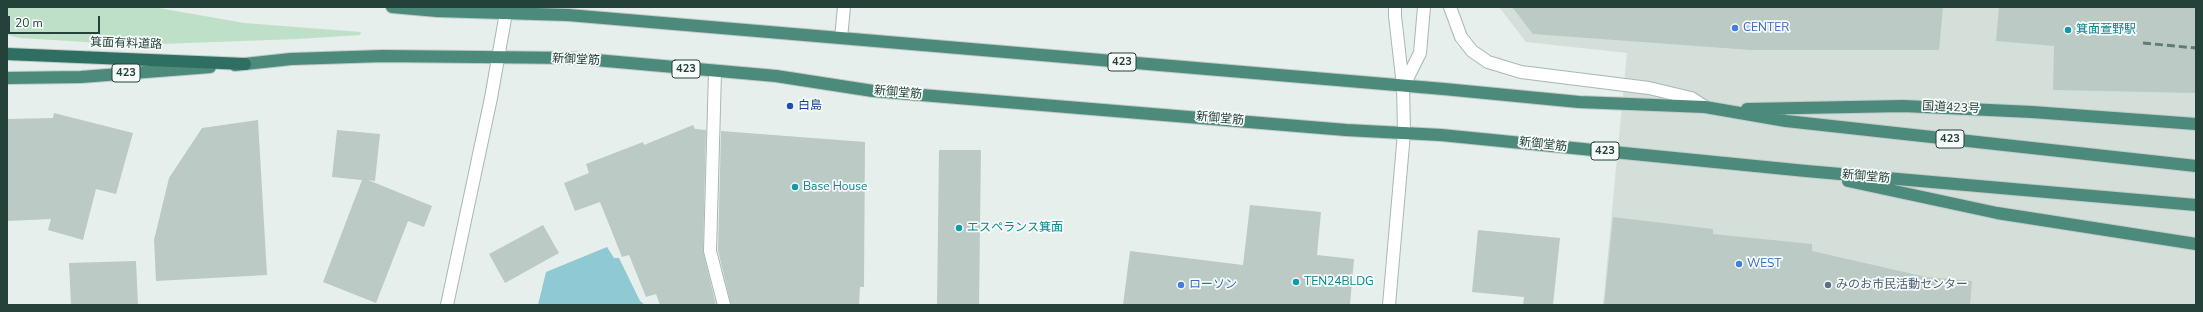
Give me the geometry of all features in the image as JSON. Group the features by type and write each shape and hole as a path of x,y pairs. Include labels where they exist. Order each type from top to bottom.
{"highway":[{"name":"423","path":"392,7 507,10 1580,102 1705,107 1786,121 2196,166"},
{"name":"箕面有料道路","path":"7,54 244,64"},
{"name":"新御堂筋","path":"244,64 291,59 383,56 573,58 715,72 776,76 873,91 1441,135 1806,171 2196,205"},
{"name":"423","path":"7,78 81,77 244,64"},
{"name":"国道423号","path":"1705,107 1762,109 1902,106 2032,112 2196,124"},
{"name":"423","path":"1806,171 1894,192 1997,213 2196,244"}],"street":[{"path":"841,38 844,7"},
{"path":"1389,305 1404,133 1403,86 1395,7"},
{"path":"1403,86 1420,53 1424,7"},
{"path":"1450,7 1461,37 1472,51 1488,62 1521,72 1656,89 1690,98 1705,107"},
{"path":"447,305 499,57 507,10"},
{"path":"715,72 710,251 724,305"}],"shaded area":[{"path":"1499,7 2196,7 2196,305 1603,305 1627,53 1526,42"}],"green space":[{"path":"7,7 159,8 244,23 361,32 360,35 297,39 134,45 20,38 7,35"}],"water":[{"path":"607,247 614,258 619,258 640,301 645,305 538,305 546,272"}],"building":[{"name":"CENTER","path":"1512,7 1943,7 1939,50 1751,50 1533,34"},
{"path":"1999,7 2196,7 2196,93 2053,90 2054,46 1996,41"},
{"path":"54,113 133,133 116,194 96,189 83,240 48,230 51,219 7,221 7,119 53,118"},
{"path":"258,120 267,275 156,281 154,240 169,178 202,128"},
{"path":"693,125 695,129 706,130 703,251 716,305 660,305 656,294 646,297 629,255 622,257 600,202 575,211 564,183 589,173 586,164 643,142 644,145"},
{"path":"337,130 380,134 375,181 368,180 432,206 424,227 408,221 376,303 323,282 362,180 332,177"},
{"name":"Base House","path":"721,131 865,142 864,287 860,287 859,305 731,305 718,250"},
{"name":"エスペランス箕面","path":"939,150 981,150 979,305 937,305"},
{"path":"1250,205 1321,212 1317,255 1354,259 1350,305 1123,305 1130,251 1243,265"},
{"name":"WEST","path":"1613,217 1713,229 1713,234 1812,244 1812,251 1926,277 1972,281 1970,305 1604,305"},
{"path":"543,225 559,253 505,283 489,254"},
{"path":"1478,230 1560,238 1553,305 1523,305 1524,297 1472,292"},
{"path":"136,261 138,305 71,305 69,263"}],"railway":[{"path":"2143,43 2196,48"}],"place":[{"name":"CENTER","path":"1735,28"},
{"name":"箕面萱野駅","path":"2068,30"},
{"name":"白島","path":"790,106"},
{"name":"Base House","path":"795,187"},
{"name":"エスペランス箕面","path":"959,228"},
{"name":"WEST","path":"1739,264"},
{"name":"TEN24BLDG","path":"1296,282"},
{"name":"ローソン","path":"1181,285"},
{"name":"みのお市民活動センター","path":"1828,285"}]}
